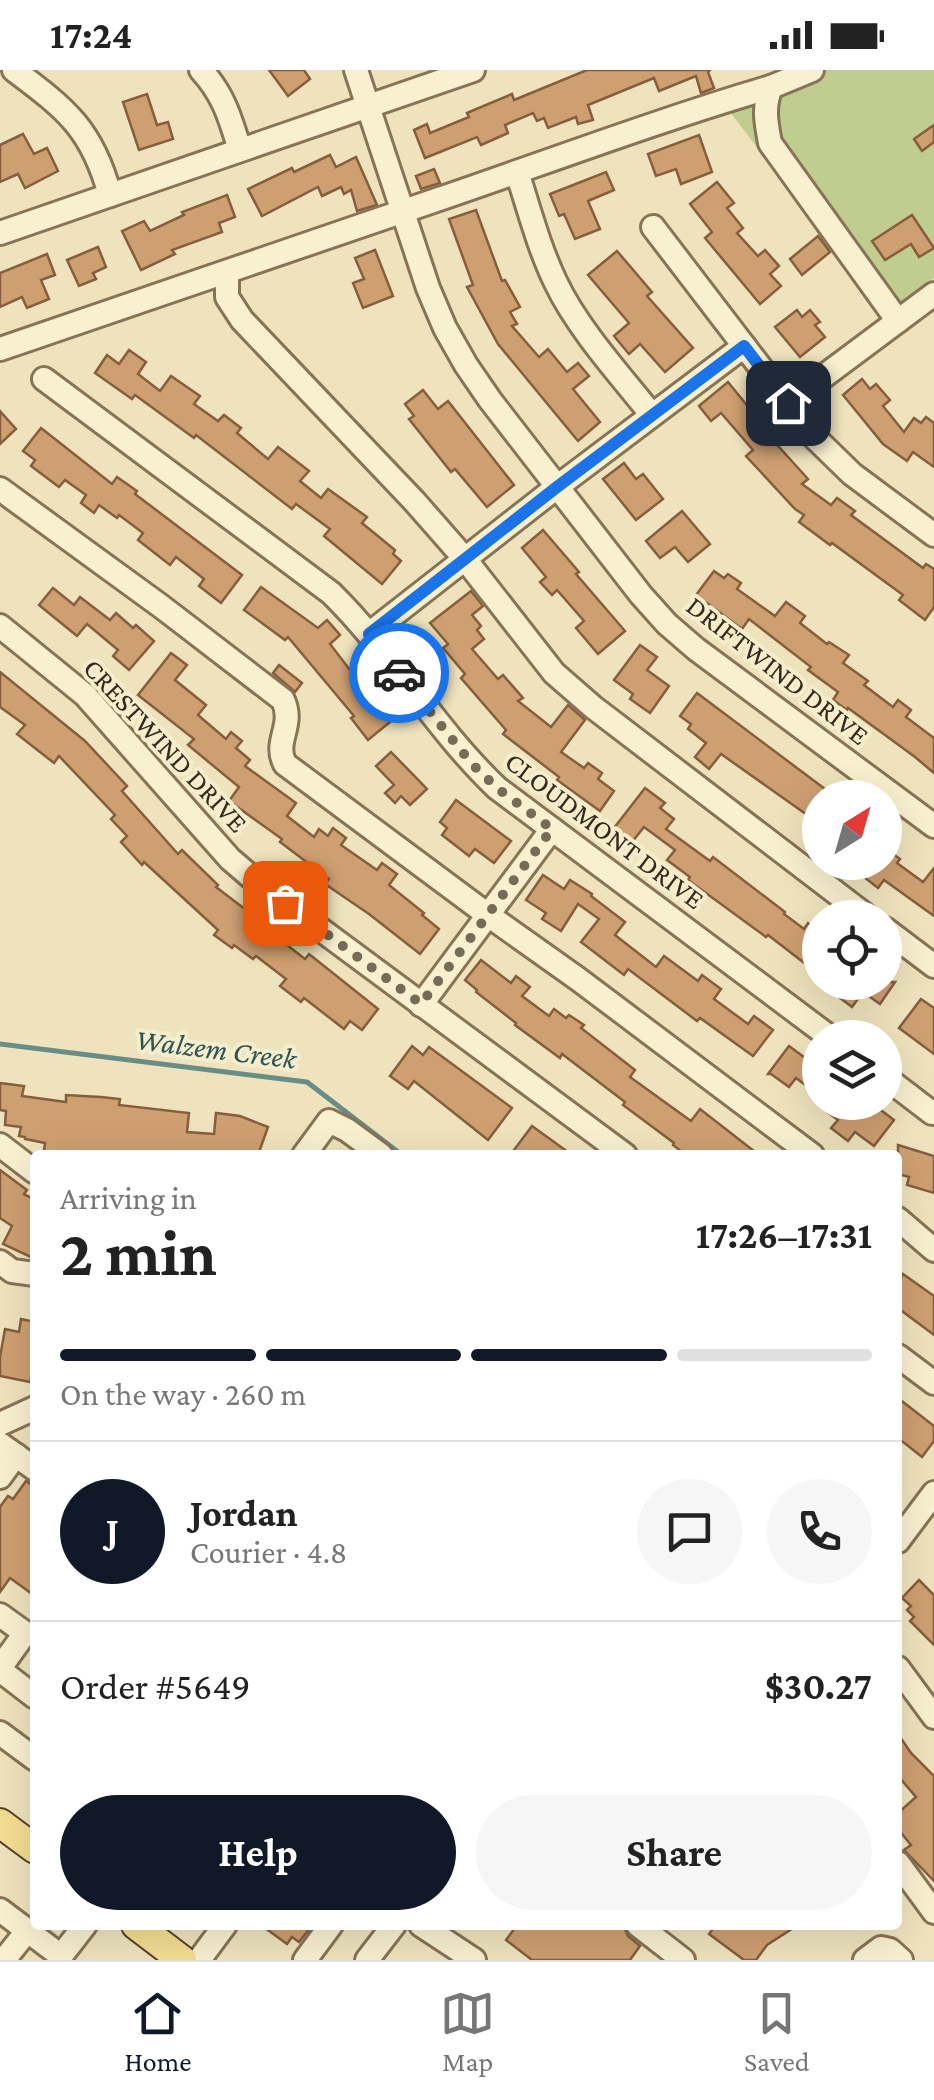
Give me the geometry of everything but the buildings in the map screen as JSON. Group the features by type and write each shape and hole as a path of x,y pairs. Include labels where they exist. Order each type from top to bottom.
{"main road":[{"path":"0,1823 30,1845"},
{"path":"150,1930 182,1960"}],"street":[{"path":"14,70 56,101 78,124 96,152 110,195"},
{"path":"201,70 226,106 240,150"},
{"name":"DRIFTWIND DRIVE","path":"356,70 428,288 445,328 466,365 557,487 667,624 934,826"},
{"path":"0,234 473,70"},
{"path":"0,349 707,106 771,88 812,70"},
{"path":"771,88 764,115 770,143 898,320"},
{"path":"517,172 543,252 569,307 652,415"},
{"path":"652,226 813,436 852,474 934,535"},
{"path":"227,272 227,297 242,320 466,559 554,673 845,900"},
{"path":"788,403 934,294"},
{"path":"369,634 744,346"},
{"name":"CLOUDMONT DRIVE","path":"44,379 330,593 356,618 472,764 497,788 807,1020"},
{"path":"0,489 283,700 288,722 280,754 285,764 805,1150"},
{"name":"CRESTWIND DRIVE","path":"0,626 86,695 230,859 258,883 617,1150"},
{"path":"421,1004 552,829"},
{"path":"902,942 934,966"},
{"path":"902,1090 933,1112"},
{"path":"308,1150 329,1121 374,1150"},
{"path":"0,1145 30,1168"},
{"path":"902,1223 934,1250"},
{"path":"0,1262 12,1271 30,1273"},
{"path":"902,1359 934,1384"},
{"path":"0,1424 30,1410"},
{"path":"0,1476 17,1456"},
{"path":"902,1535 934,1493"},
{"path":"0,1615 30,1637 0,1669 30,1693"},
{"path":"902,1673 932,1710"},
{"path":"0,1734 30,1755"},
{"path":"902,1868 934,1912"},
{"path":"2,1915 62,1958 82,1930"},
{"path":"4,1960 26,1930"},
{"path":"199,1960 221,1930"},
{"path":"305,1960 327,1930"},
{"path":"375,1957 391,1930"},
{"path":"435,1930 474,1960"},
{"path":"645,1930 684,1960"},
{"path":"866,1960 881,1948 901,1960"}],"green space":[{"path":"790,70 934,70 934,278 885,315 717,95"}],"waterway":[{"name":"Walzem Creek","path":"0,1044 307,1082 395,1150"}],"way so far":[{"path":"285,903 421,1004 552,829 472,764 399,673"}],"route":[{"path":"399,673 369,634 744,346 788,403"}]}
